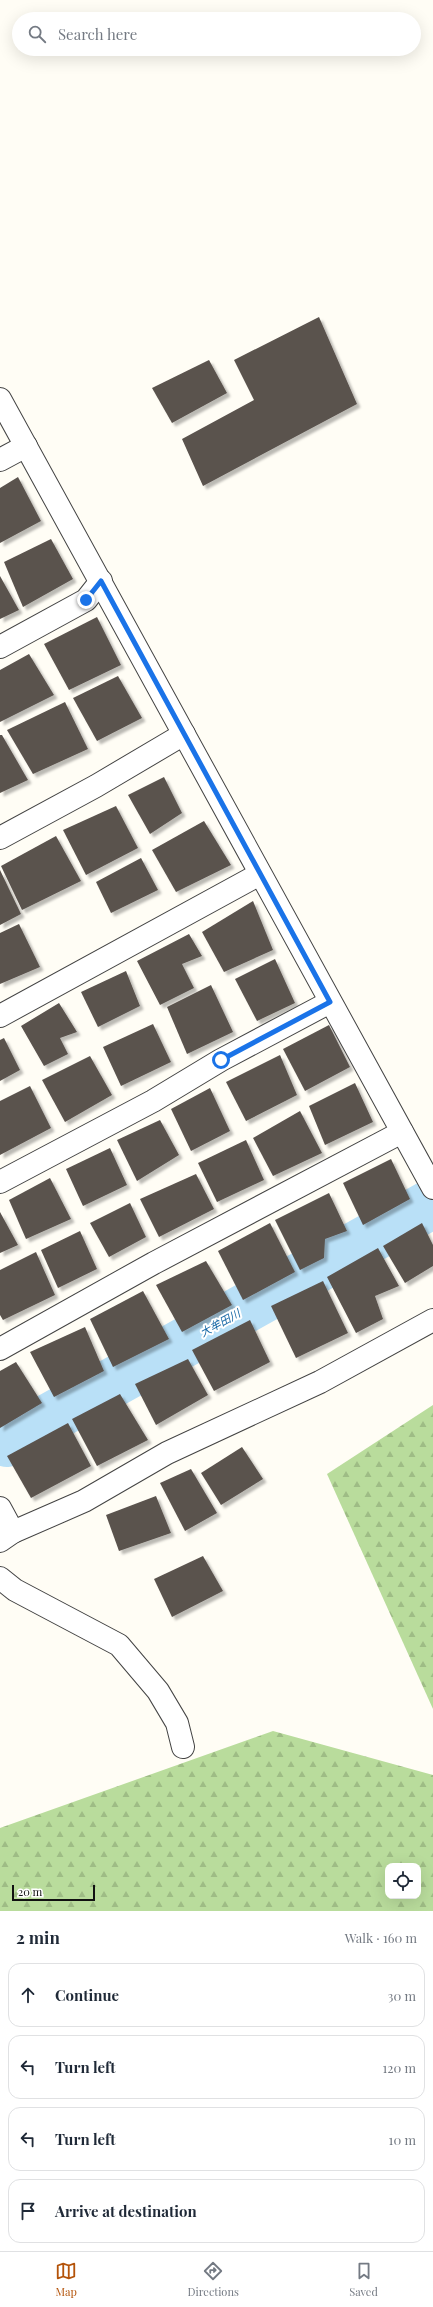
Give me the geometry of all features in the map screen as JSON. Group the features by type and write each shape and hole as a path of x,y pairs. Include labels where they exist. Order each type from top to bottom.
{"street":[{"path":"0,399 432,1187"},
{"path":"0,460 26,446"},
{"path":"0,647 86,600 101,581"},
{"path":"0,838 96,786 184,734"},
{"path":"0,1016 260,874"},
{"path":"0,1182 153,1101 221,1060 330,1002"},
{"path":"0,1349 154,1263 402,1132"},
{"path":"0,1508 6,1537 84,1501 167,1453 320,1382 433,1320"},
{"path":"0,1578 15,1590 119,1645 158,1692 177,1723 183,1747"}],"green space":[{"path":"433,1405 433,1709 327,1474"},
{"path":"273,1731 433,1775 433,1911 0,1911 0,1828"}],"building":[{"path":"319,317 357,404 203,486 182,439 254,400 234,360"},
{"path":"209,360 227,393 172,423 152,388"},
{"path":"18,477 41,521 0,543 0,488"},
{"path":"51,539 73,579 23,607 4,562"},
{"path":"0,576 19,610 0,619"},
{"path":"97,617 121,665 69,690 44,644"},
{"path":"29,654 54,695 0,722 0,670"},
{"path":"118,676 142,718 97,741 73,698"},
{"path":"65,702 88,749 33,774 7,730"},
{"path":"0,735 2,735 28,780 0,793"},
{"path":"164,777 182,813 150,834 128,795"},
{"path":"116,806 138,848 86,875 63,830"},
{"path":"204,821 231,865 176,892 152,850"},
{"path":"56,836 81,881 22,910 1,866"},
{"path":"141,858 158,890 111,913 96,882"},
{"path":"0,870 21,914 0,925"},
{"path":"253,901 273,950 224,972 202,932"},
{"path":"19,924 40,967 0,984 0,933"},
{"path":"189,934 202,956 182,964 194,988 160,1005 137,961"},
{"path":"275,959 295,1003 257,1021 235,979"},
{"path":"126,971 140,1006 98,1027 81,992"},
{"path":"211,985 233,1032 187,1054 167,1007"},
{"path":"59,1003 77,1032 60,1038 68,1054 44,1066 21,1026"},
{"path":"153,1024 171,1062 121,1086 103,1047"},
{"path":"329,1025 350,1067 305,1091 283,1049"},
{"path":"4,1038 20,1070 0,1081 0,1040"},
{"path":"280,1055 297,1095 246,1121 226,1082"},
{"path":"90,1056 112,1095 65,1122 42,1080"},
{"path":"355,1083 373,1122 325,1145 309,1106"},
{"path":"30,1086 51,1128 0,1155 0,1101"},
{"path":"210,1088 230,1131 191,1151 171,1109"},
{"path":"300,1111 322,1153 273,1176 253,1138"},
{"path":"160,1120 179,1155 137,1181 117,1140"},
{"path":"246,1140 264,1180 217,1202 198,1163"},
{"path":"110,1148 127,1185 83,1206 66,1169"},
{"path":"391,1159 410,1199 363,1225 343,1183"},
{"path":"196,1174 214,1209 159,1237 140,1199"},
{"path":"50,1178 71,1219 26,1239 9,1200"},
{"path":"329,1193 347,1231 325,1239 324,1258 300,1270 275,1220"},
{"path":"130,1203 146,1237 109,1257 90,1223"},
{"path":"0,1212 18,1245 0,1253"},
{"path":"270,1223 295,1272 243,1300 218,1251"},
{"path":"422,1223 433,1245 433,1266 405,1283 383,1246"},
{"path":"80,1231 97,1269 58,1288 41,1250"},
{"path":"378,1248 399,1286 375,1296 383,1319 356,1333 327,1277"},
{"path":"36,1252 55,1295 3,1320 0,1315 0,1270"},
{"path":"206,1261 232,1305 182,1332 156,1285"},
{"path":"323,1281 348,1333 296,1358 271,1306"},
{"path":"143,1291 169,1339 113,1367 90,1319"},
{"path":"250,1320 270,1362 214,1391 192,1350"},
{"path":"85,1327 104,1371 54,1397 30,1352"},
{"path":"188,1359 208,1395 156,1425 135,1384"},
{"path":"16,1362 42,1403 0,1428 0,1371"},
{"path":"120,1394 148,1440 97,1466 72,1419"},
{"path":"68,1423 91,1466 31,1498 7,1456"},
{"path":"242,1447 263,1479 221,1505 201,1473"},
{"path":"191,1469 217,1513 185,1531 160,1483"},
{"path":"156,1496 171,1533 119,1551 106,1515"},
{"path":"203,1556 223,1591 172,1617 154,1579"}],"waterway":[{"name":"大牟田川","path":"7,1442 433,1203"}],"route":[{"path":"86,600 101,581 330,1002 221,1060"}]}
